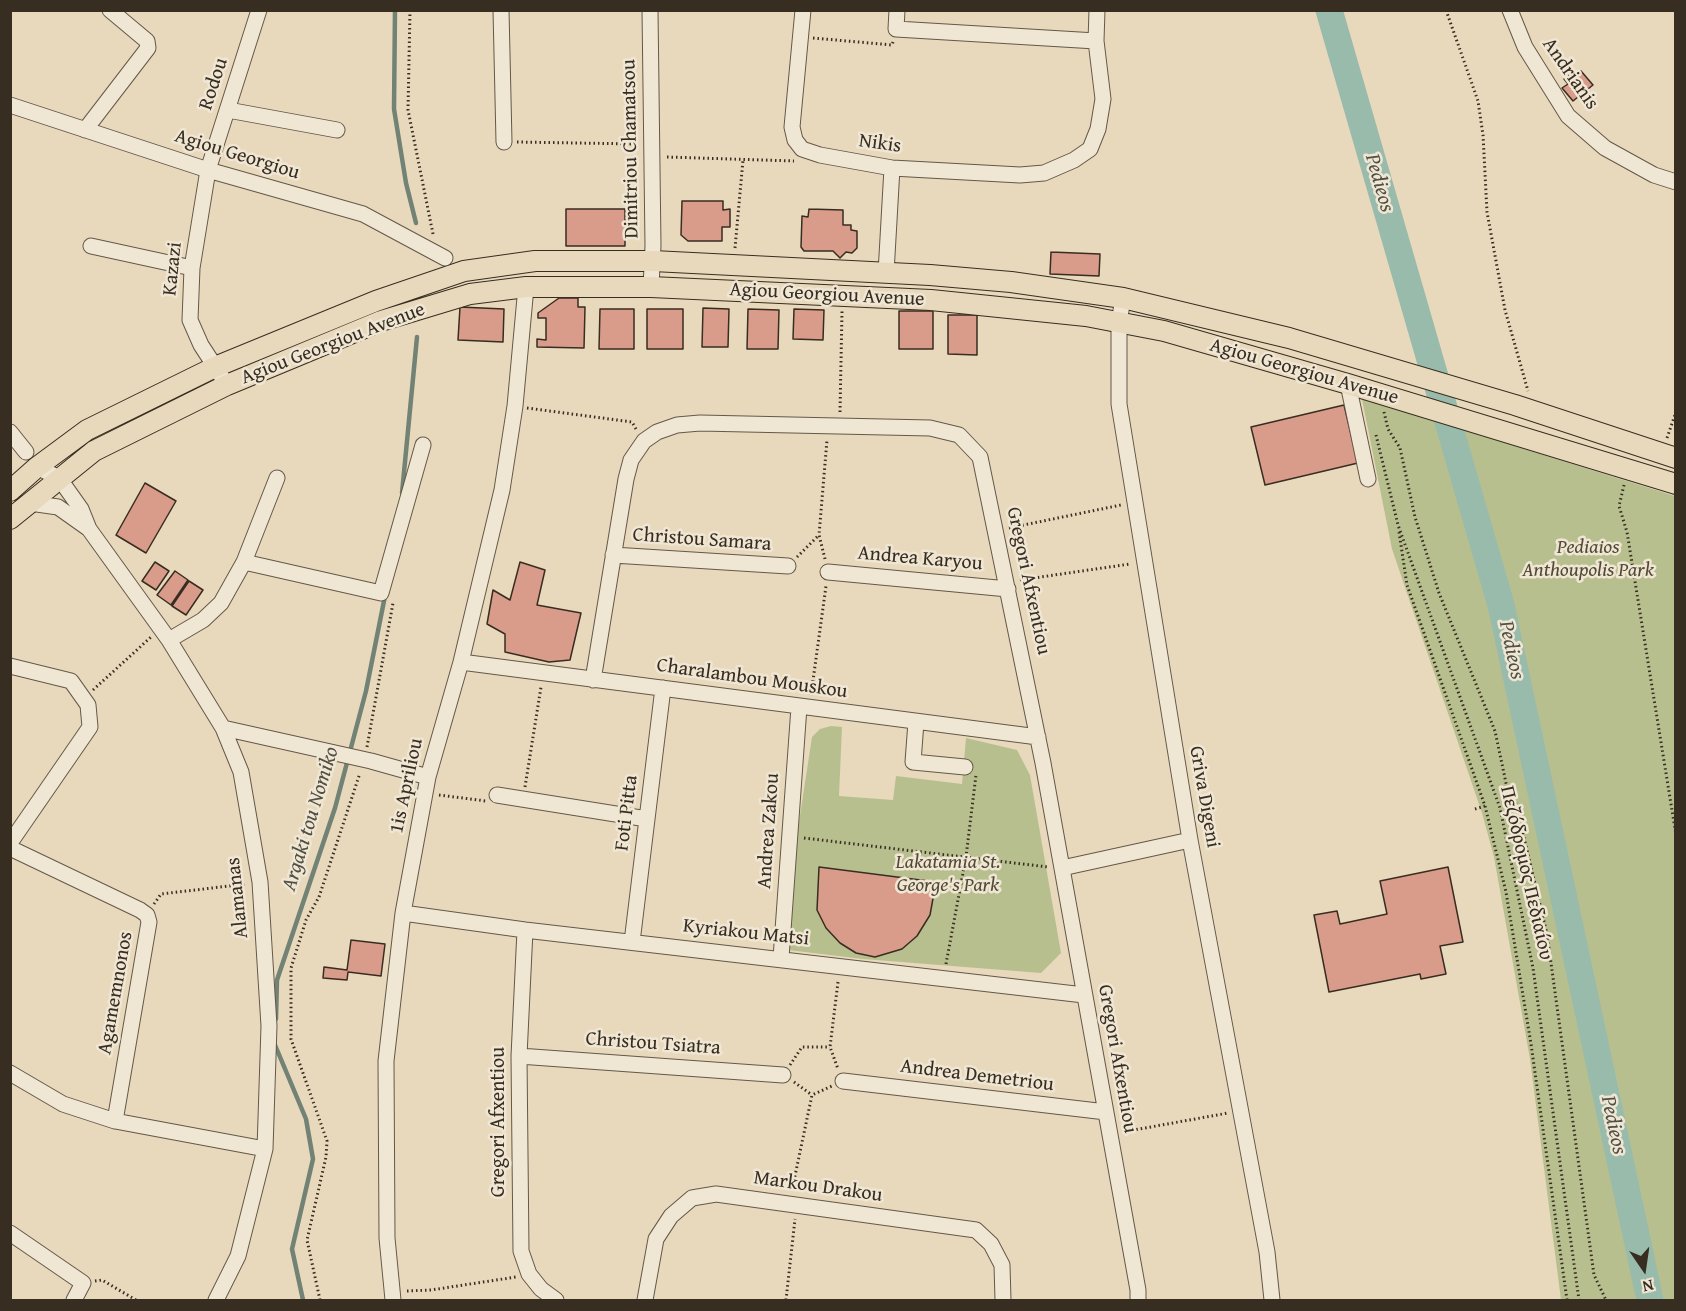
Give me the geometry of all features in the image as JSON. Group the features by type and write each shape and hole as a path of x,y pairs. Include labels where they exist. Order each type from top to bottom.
{"main road":[{"name":"Agiou Georgiou Avenue","path":"10,491 32,459 215,367 376,301 464,272 534,261 653,261 885,273 1011,282 1123,298 1290,338 1525,408 1676,458"},
{"name":"Agiou Georgiou Avenue","path":"10,519 94,451 227,385 381,321 470,294 526,287 562,286 651,287 931,300 1011,306 1119,323 1164,331 1348,384 1382,401 1520,436 1676,484"}],"street":[{"path":"85,130 148,48 147,41 110,10"},
{"name":"Rodou","path":"208,170 259,10"},
{"path":"501,10 504,142"},
{"name":"Dimitriou Chamatsou","path":"650,10 653,150 651,287"},
{"path":"802,149 795,140 792,127 803,10"},
{"path":"897,10 896,29 1096,41 1097,10"},
{"name":"Andrianis","path":"1510,10 1525,47 1568,116 1605,148 1654,174 1676,182"},
{"name":"Nikis","path":"802,149 820,155 892,168 1020,175 1044,173 1074,160 1090,149 1098,129 1103,99 1096,41"},
{"name":"Agiou Georgiou","path":"10,105 208,170 363,214 445,258"},
{"path":"228,110 337,130"},
{"path":"885,273 892,168"},
{"name":"Kazazi","path":"208,170 192,268 190,320 227,385"},
{"path":"91,246 192,268"},
{"name":"1is Apriliou","path":"393,1296 386,1227 386,1061 403,913 428,777 461,662 502,490 515,406 526,287"},
{"name":"Griva Digeni","path":"1123,298 1119,323 1119,404 1190,840 1242,1111 1267,1252 1272,1300"},
{"path":"1348,384 1368,479"},
{"name":"Gregori Afxentiou","path":"644,441 657,432 677,425 700,423 930,428 959,435 980,457 1038,737 1138,1300"},
{"path":"10,432 32,459 59,478"},
{"path":"592,680 628,470 644,441"},
{"path":"244,562 381,593 423,445"},
{"name":"Alamanas","path":"59,478 81,509 89,529 165,634 223,728 241,772 260,882 269,1026 265,1149 238,1256 216,1300"},
{"path":"165,634 203,620 221,603 244,562 277,478"},
{"name":"Alamanas","path":"30,502 58,507 89,529"},
{"name":"Christou Samara","path":"613,555 788,566"},
{"name":"Andrea Karyou","path":"828,572 1007,585"},
{"name":"Charalambou Mouskou","path":"461,662 1038,737"},
{"path":"10,666 71,681 88,705 90,727 10,843"},
{"name":"Foti Pitta","path":"632,942 663,688"},
{"name":"Andrea Zakou","path":"781,958 790,836 804,708"},
{"path":"916,722 913,762 965,767"},
{"path":"223,728 368,760 428,777"},
{"path":"497,795 647,819"},
{"path":"1062,868 1190,840"},
{"name":"Agamemnonos","path":"10,848 147,915 149,922 115,1121"},
{"name":"Kyriakou Matsi","path":"403,913 525,930 1084,994"},
{"name":"Gregori Afxentiou","path":"525,930 519,1056 522,1251 530,1274 541,1289 556,1300"},
{"name":"Christou Tsiatra","path":"519,1056 783,1075"},
{"path":"10,1072 63,1104 115,1121 265,1149"},
{"name":"Andrea Demetriou","path":"843,1082 1106,1112"},
{"name":"Markou Drakou","path":"645,1300 656,1239 670,1216 692,1198 716,1194 976,1230 991,1244 1002,1264 1003,1300"},
{"path":"10,1233 83,1283 74,1300"}],"path":[{"path":"410,10 408,110 432,231 445,258"},
{"path":"1446,10 1478,101 1483,135 1489,223 1525,408"},
{"path":"799,36 892,45 896,29"},
{"path":"504,142 653,150 742,160 793,162 802,149"},
{"path":"733,266 742,160"},
{"path":"804,708 828,572 819,535 834,426 843,305"},
{"path":"1382,401 1388,429 1400,448 1415,517 1439,593 1495,731 1506,783 1515,800 1547,934 1594,1275 1606,1300"},
{"path":"515,406 632,422 644,441"},
{"path":"1667,438 1676,412"},
{"name":"Πεζόδρομος Πεδιαίου","path":"1375,434 1398,525 1500,808 1533,968 1579,1300"},
{"path":"1627,475 1619,506 1628,532 1676,835"},
{"path":"996,531 1134,503"},
{"path":"1398,525 1407,585 1485,806 1506,892 1567,1300"},
{"path":"788,566 819,535"},
{"path":"1007,585 1143,562"},
{"path":"320,1300 307,1240 326,1156 327,1141 291,1039 291,968 306,920 319,897 368,760 393,602"},
{"path":"83,699 165,634"},
{"path":"523,800 543,673"},
{"path":"944,977 966,857 977,768 965,767"},
{"path":"425,792 483,802 497,795"},
{"path":"1475,809 1485,806"},
{"path":"790,836 1062,868"},
{"path":"147,915 161,894 260,882"},
{"path":"812,1095 843,1082 830,1047 840,965"},
{"path":"812,1095 783,1075 802,1047 830,1047"},
{"path":"786,1300 793,1205 812,1095"},
{"path":"1110,1134 1242,1111"},
{"path":"393,1296 530,1274"},
{"path":"83,1283 102,1280 135,1300"}],"green space":[{"name":"Pediaios Anthoupolis Park","path":"1361,394 1457,428 1675,496 1675,1300 1561,1300 1530,1059 1494,857 1482,813 1392,549"},
{"name":"Lakatamia St. George's Park","path":"831,726 842,727 839,796 893,800 896,776 962,784 966,738 1017,750 1030,775 1061,953 1041,973 863,959 788,950 793,861 812,737 820,729"}],"building":[{"path":"1581,71 1593,85 1573,101 1562,88 1568,84 1564,79 1572,73 1574,76"},
{"path":"682,201 723,201 723,210 730,209 730,227 722,227 722,241 688,241 681,235"},
{"path":"566,209 625,209 625,246 566,246"},
{"path":"809,209 843,210 843,225 851,225 851,230 857,231 857,248 852,253 846,252 840,258 833,251 804,251 801,247 802,216 808,217"},
{"path":"1051,252 1100,254 1099,276 1050,274"},
{"path":"559,298 578,298 578,307 585,307 584,348 537,347 537,339 546,340 546,318 538,318 538,313"},
{"path":"460,307 504,309 503,342 458,340"},
{"path":"703,308 729,309 728,347 702,347"},
{"path":"600,309 634,309 634,349 599,349"},
{"path":"647,309 683,309 683,349 647,349"},
{"path":"748,309 779,310 778,349 747,349"},
{"path":"794,309 824,310 823,340 793,339"},
{"path":"899,311 933,311 933,349 899,349"},
{"path":"948,315 977,315 977,355 948,354"},
{"path":"1344,405 1358,463 1265,485 1251,427"},
{"path":"145,483 176,501 146,553 116,535"},
{"path":"155,562 169,571 156,590 142,581"},
{"path":"520,562 545,570 537,605 581,613 570,660 549,662 505,652 505,634 487,624 493,590 510,600"},
{"path":"175,571 188,580 171,605 157,595"},
{"path":"189,581 203,590 186,615 172,606"},
{"path":"819,867 936,882 930,915 917,936 902,949 875,957 856,953 840,943 826,928 817,910"},
{"path":"1448,867 1463,942 1440,946 1446,974 1421,979 1420,974 1329,992 1314,915 1337,911 1340,924 1387,914 1380,881"},
{"path":"351,940 385,944 381,976 348,972 347,980 323,978 324,967 347,970"}],"waterway":[{"name":"Argaki tou Nomiko","path":"395,10 394,109 406,183 416,223"},
{"name":"Pedieos","path":"1329,10 1501,605 1650,1300"},
{"name":"Argaki tou Nomiko","path":"402,493 417,337"},
{"name":"Argaki tou Nomiko","path":"276,1019 277,980 335,808 366,691 385,596"},
{"name":"Argaki tou Nomiko","path":"275,1045 306,1119 313,1159 292,1249 303,1300"}]}
